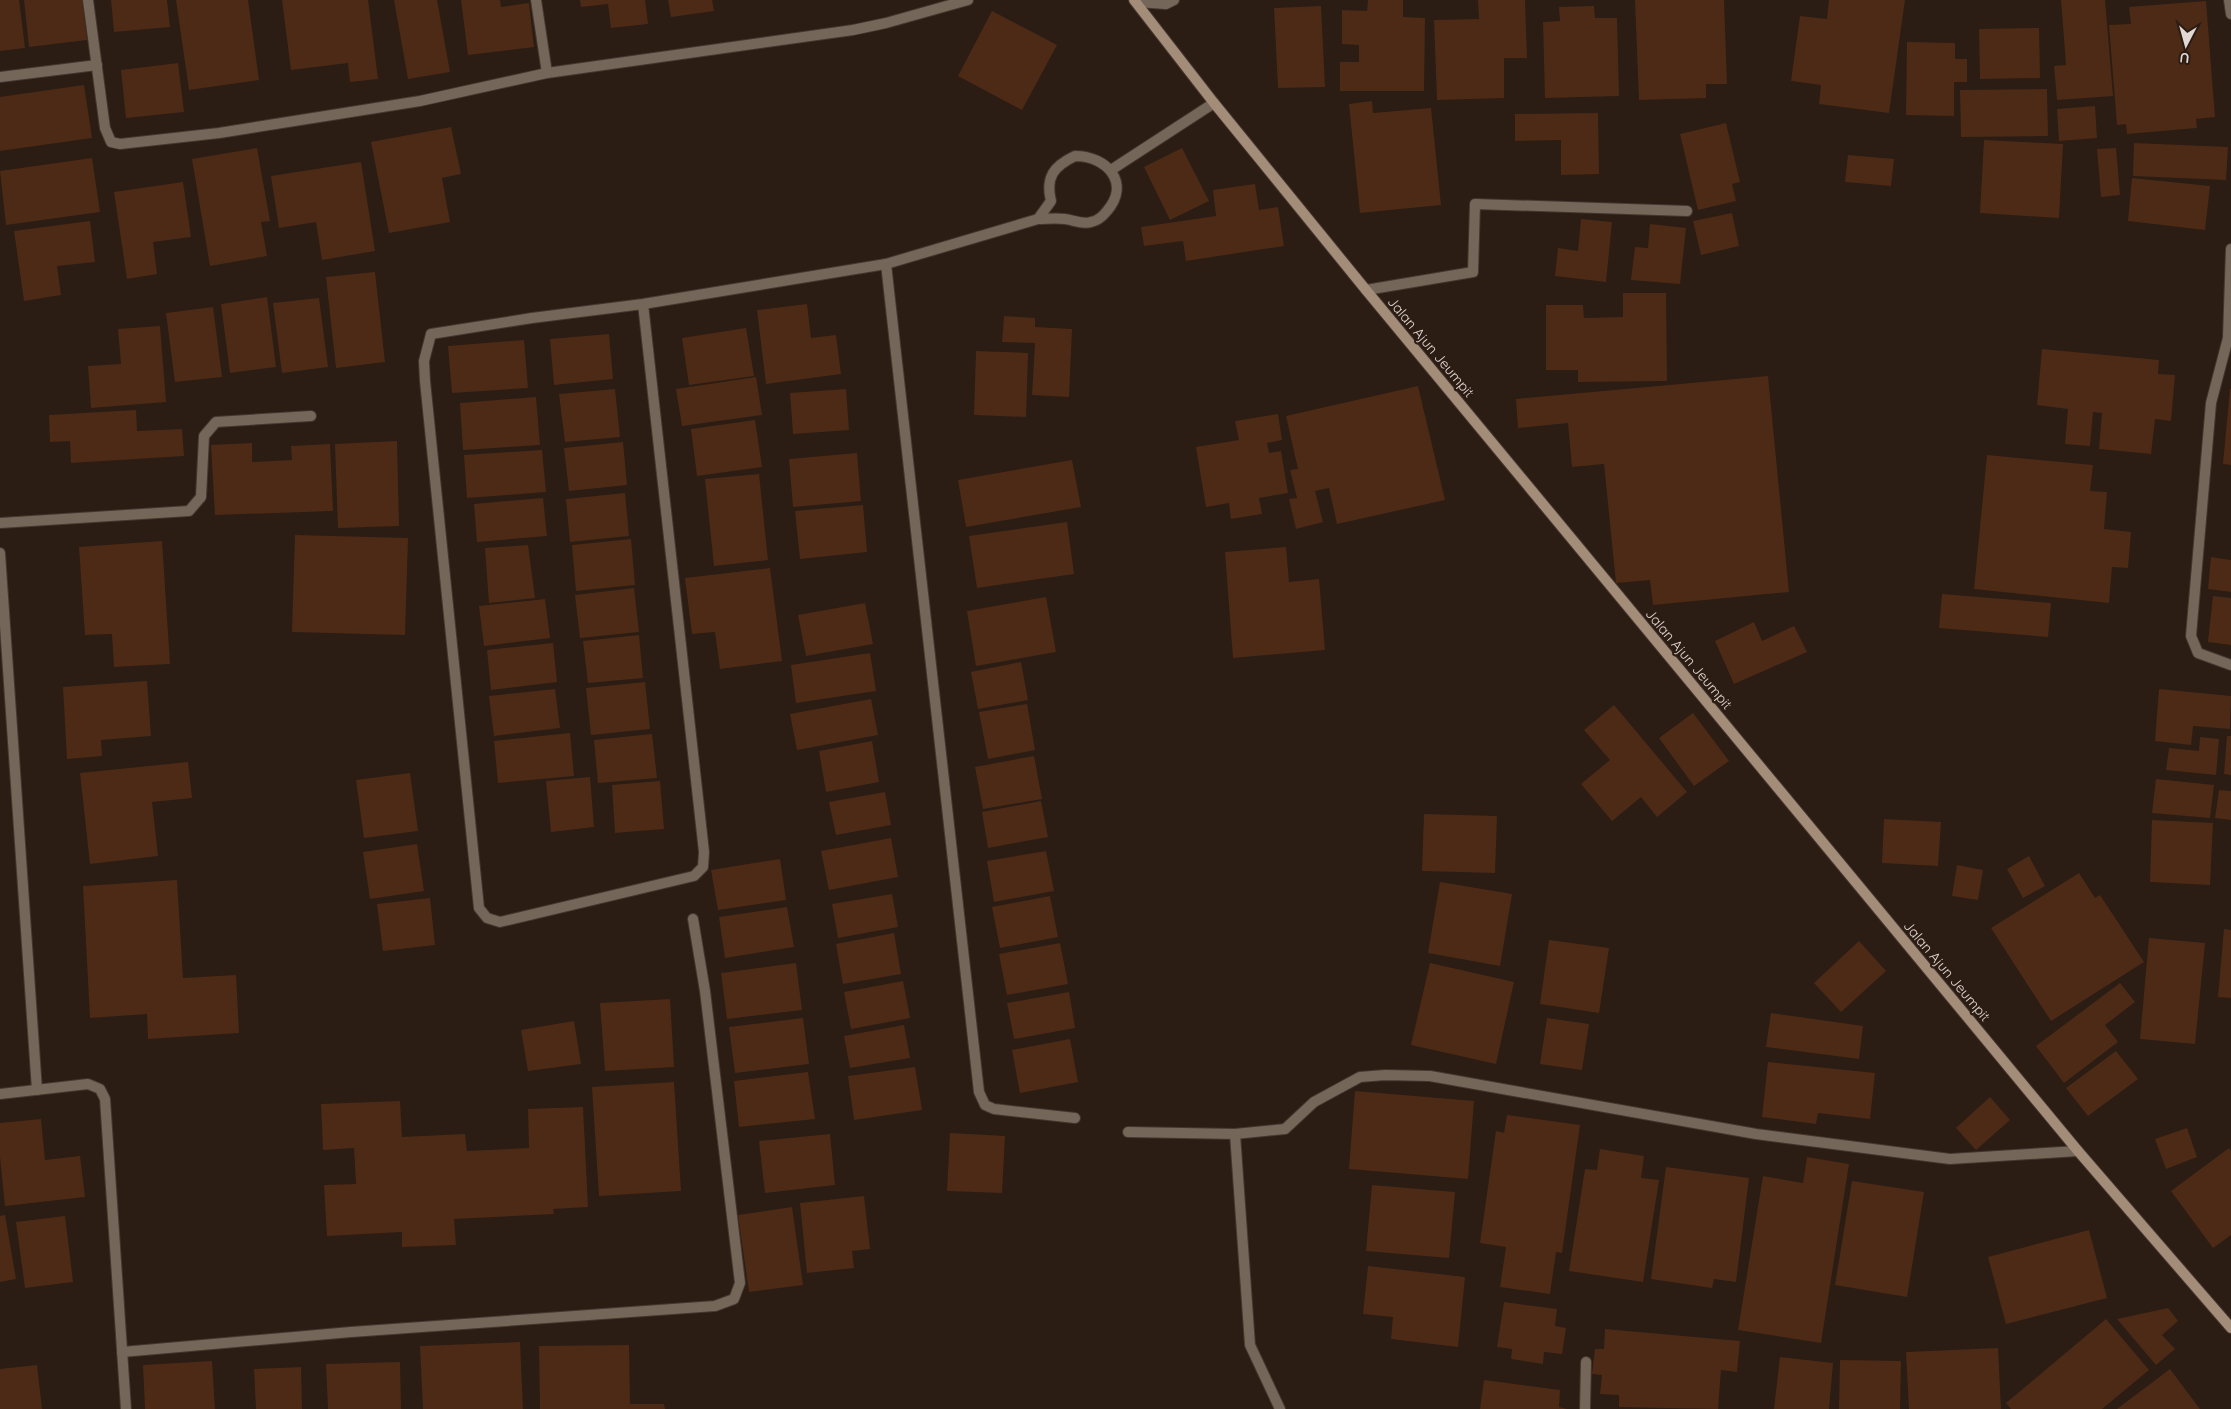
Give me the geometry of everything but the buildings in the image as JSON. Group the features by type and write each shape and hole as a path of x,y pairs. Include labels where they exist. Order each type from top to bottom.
{"street":[{"path":"88,0 105,128 111,142 120,144 219,133 420,101 547,74 853,30 886,23 968,0"},
{"path":"536,0 547,74"},
{"path":"2229,0 2231,14"},
{"path":"1136,1 1170,2"},
{"name":"Jalan Ajun Jeumpit","path":"1136,1 1214,103 1366,290 2078,1151 2231,1328"},
{"path":"0,77 97,64"},
{"path":"1111,170 1214,103"},
{"path":"643,304 704,852 703,867 694,876 500,922 487,918 479,908 429,424 424,361 431,334 532,318 643,304 886,264 1038,219 1066,219 1086,223 1092,222 1103,216 1111,206 1115,196 1116,183 1111,170 1101,162 1088,156 1075,156 1060,163 1052,175 1048,188 1051,201 1038,219"},
{"path":"1366,290 1473,272 1475,204 1687,211"},
{"path":"2231,249 2230,338 2211,403 2191,636 2198,653 2231,666"},
{"path":"886,264 979,1092 985,1105 994,1109 1075,1118"},
{"path":"0,523 189,511 201,497 204,436 216,422 311,416"},
{"path":"0,553 37,1090"},
{"path":"122,1352 351,1332 715,1306 734,1300 740,1284 705,991 693,919"},
{"path":"1128,1132 1235,1134 1285,1129 1314,1102 1360,1078 1385,1074 1430,1076 1756,1134 1950,1159 2078,1151"},
{"path":"0,1094 88,1084 100,1089 105,1099 126,1409"},
{"path":"1235,1134 1250,1345 1280,1409"},
{"path":"1585,1409 1586,1362"}]}
